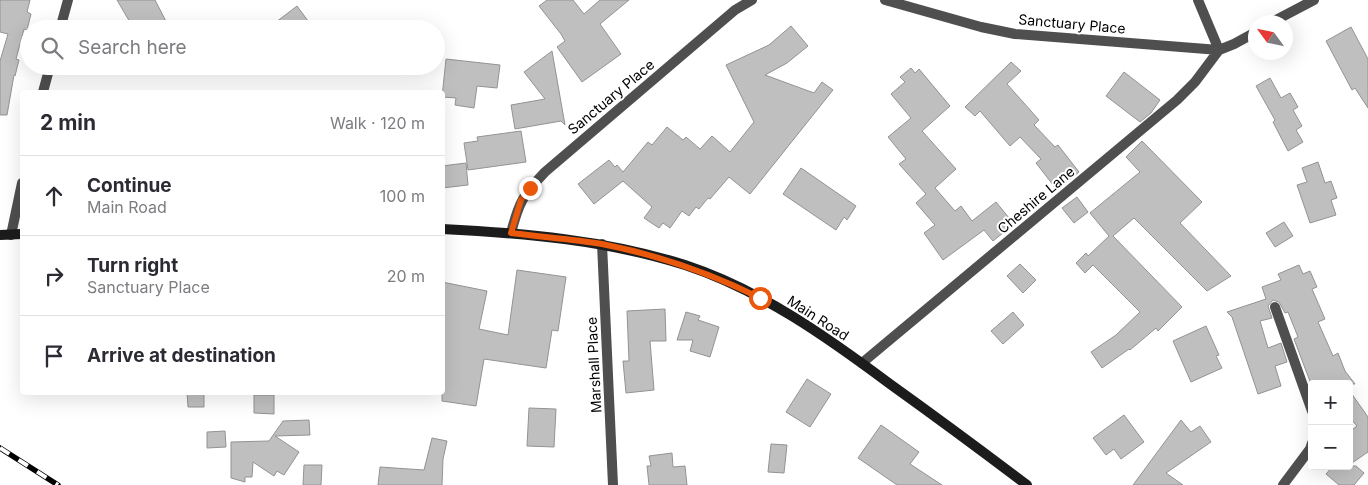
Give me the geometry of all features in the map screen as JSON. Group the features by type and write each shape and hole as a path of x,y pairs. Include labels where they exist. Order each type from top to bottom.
{"main road":[{"name":"Main Road","path":"445,229 511,233 602,244 650,255 686,266 727,282 799,320 862,363 1027,485"},
{"path":"5,235 20,234"}],"street":[{"path":"62,20 68,0"},
{"name":"Sanctuary Place","path":"511,233 521,200 545,172 734,10 752,0"},
{"name":"Sanctuary Place","path":"885,0 1015,34 1219,50 1248,36"},
{"path":"1198,0 1219,50"},
{"path":"1285,15 1314,0"},
{"name":"Cheshire Lane","path":"862,363 1177,100 1195,82 1219,50"},
{"path":"44,90 48,75"},
{"path":"5,235 20,189"},
{"name":"Marshall Place","path":"602,244 613,485"},
{"path":"1276,307 1308,400"},
{"path":"1283,485 1308,452"}],"building":[{"path":"0,0 30,0 27,12 31,14 30,20 20,20 20,44 16,59 19,60 14,75 7,115 0,115 0,61 8,34 0,32"},
{"path":"117,0 155,0 165,20 129,20"},
{"path":"547,0 573,0 584,14 600,0 629,0 600,24 621,54 582,82 557,47 565,41 539,6"},
{"path":"297,6 307,20 279,20"},
{"path":"791,26 808,46 787,63 765,75 814,93 822,82 833,90 750,194 729,177 699,209 696,207 689,216 682,211 670,228 663,223 659,228 644,218 652,207 623,181 594,204 578,184 609,160 623,172 648,142 652,145 667,127 683,140 686,137 700,149 712,136 730,152 754,122 726,65 769,45"},
{"path":"1351,27 1368,59 1368,108 1355,88 1352,90 1326,41"},
{"path":"552,51 565,125 561,121 515,129 511,105 545,99 524,72"},
{"path":"446,59 500,65 497,88 477,86 474,108 455,105 456,98 445,97 445,90 443,90"},
{"path":"1011,62 1021,71 1007,84 1039,120 1034,125 1055,147 1058,145 1079,172 1057,190 1036,163 1041,159 1020,137 1010,146 980,111 975,116 965,107"},
{"path":"911,68 915,73 919,69 950,106 922,131 956,169 935,188 955,211 961,206 972,221 996,202 1014,224 993,241 984,230 943,260 924,233 935,225 916,203 926,194 899,164 906,159 888,137 911,118 891,94 905,82 900,77"},
{"path":"1124,72 1160,100 1151,113 1140,122 1106,96"},
{"path":"1270,78 1281,98 1290,93 1298,107 1293,110 1302,126 1296,130 1303,142 1288,151 1273,122 1275,120 1256,86"},
{"path":"521,131 526,162 468,170 464,143 478,141 477,137"},
{"path":"1142,141 1202,202 1180,223 1231,276 1207,291 1134,218 1113,236 1182,307 1158,331 1156,328 1130,350 1102,368 1091,352 1116,335 1140,312 1093,265 1085,273 1076,263 1086,253 1088,256 1109,236 1090,213 1140,172 1126,157"},
{"path":"1318,162 1325,183 1331,181 1337,198 1331,200 1336,215 1310,223 1297,185 1307,182 1302,168"},
{"path":"466,163 468,185 445,188 445,166"},
{"path":"801,168 856,206 847,220 844,217 836,230 783,194"},
{"path":"1077,197 1088,212 1074,223 1062,208"},
{"path":"1284,222 1293,236 1275,247 1266,233"},
{"path":"1020,264 1036,280 1023,293 1007,276"},
{"path":"1299,265 1303,274 1310,271 1317,287 1312,289 1325,319 1318,322 1333,356 1338,353 1345,371 1352,380 1309,380 1294,339 1298,337 1288,312 1285,313 1279,302 1273,300 1268,306 1272,318 1260,321 1268,348 1281,343 1287,362 1275,366 1281,386 1258,394 1232,317 1227,312 1266,299 1262,287 1281,280 1278,274"},
{"path":"517,270 566,277 558,331 552,330 546,368 484,359 476,406 442,401 442,395 445,395 445,283 487,291 479,329 508,335"},
{"path":"665,309 666,341 650,341 654,390 626,393 623,361 629,361 627,311"},
{"path":"686,312 700,316 698,320 719,327 710,357 690,351 693,340 677,340"},
{"path":"1013,312 1024,325 1003,344 991,331"},
{"path":"1206,326 1219,355 1216,356 1222,368 1191,382 1173,341"},
{"path":"807,379 831,394 810,427 786,412"},
{"path":"187,395 204,395 204,407 188,407"},
{"path":"254,395 274,395 274,414 254,413"},
{"path":"1353,396 1368,417 1368,452 1353,462 1353,429 1357,426 1353,422"},
{"path":"529,408 556,409 554,447 527,446"},
{"path":"1124,415 1144,442 1121,459 1114,449 1106,455 1093,438"},
{"path":"309,420 310,435 275,436 299,452 284,475 277,471 274,476 253,462 252,477 245,477 245,482 231,478 231,442 269,441 283,421"},
{"path":"1181,420 1191,432 1200,426 1211,442 1166,473 1183,485 1133,485"},
{"path":"881,425 919,452 910,464 942,485 897,485 858,458"},
{"path":"225,431 226,447 207,448 207,432"},
{"path":"432,438 447,441 443,459 442,485 378,485 380,467 424,470"},
{"path":"771,444 787,445 784,473 768,472"},
{"path":"672,453 673,467 685,466 687,485 649,485 647,466 651,466 649,456"},
{"path":"304,465 322,465 321,485 303,485"},
{"path":"1353,466 1356,466 1364,473 1354,485 1339,485 1326,474 1330,470 1353,470"}],"railway":[{"path":"0,448 58,485"}],"route":[{"path":"530,188 521,200 511,233 602,244 650,255 686,266 727,282 760,298"}]}
